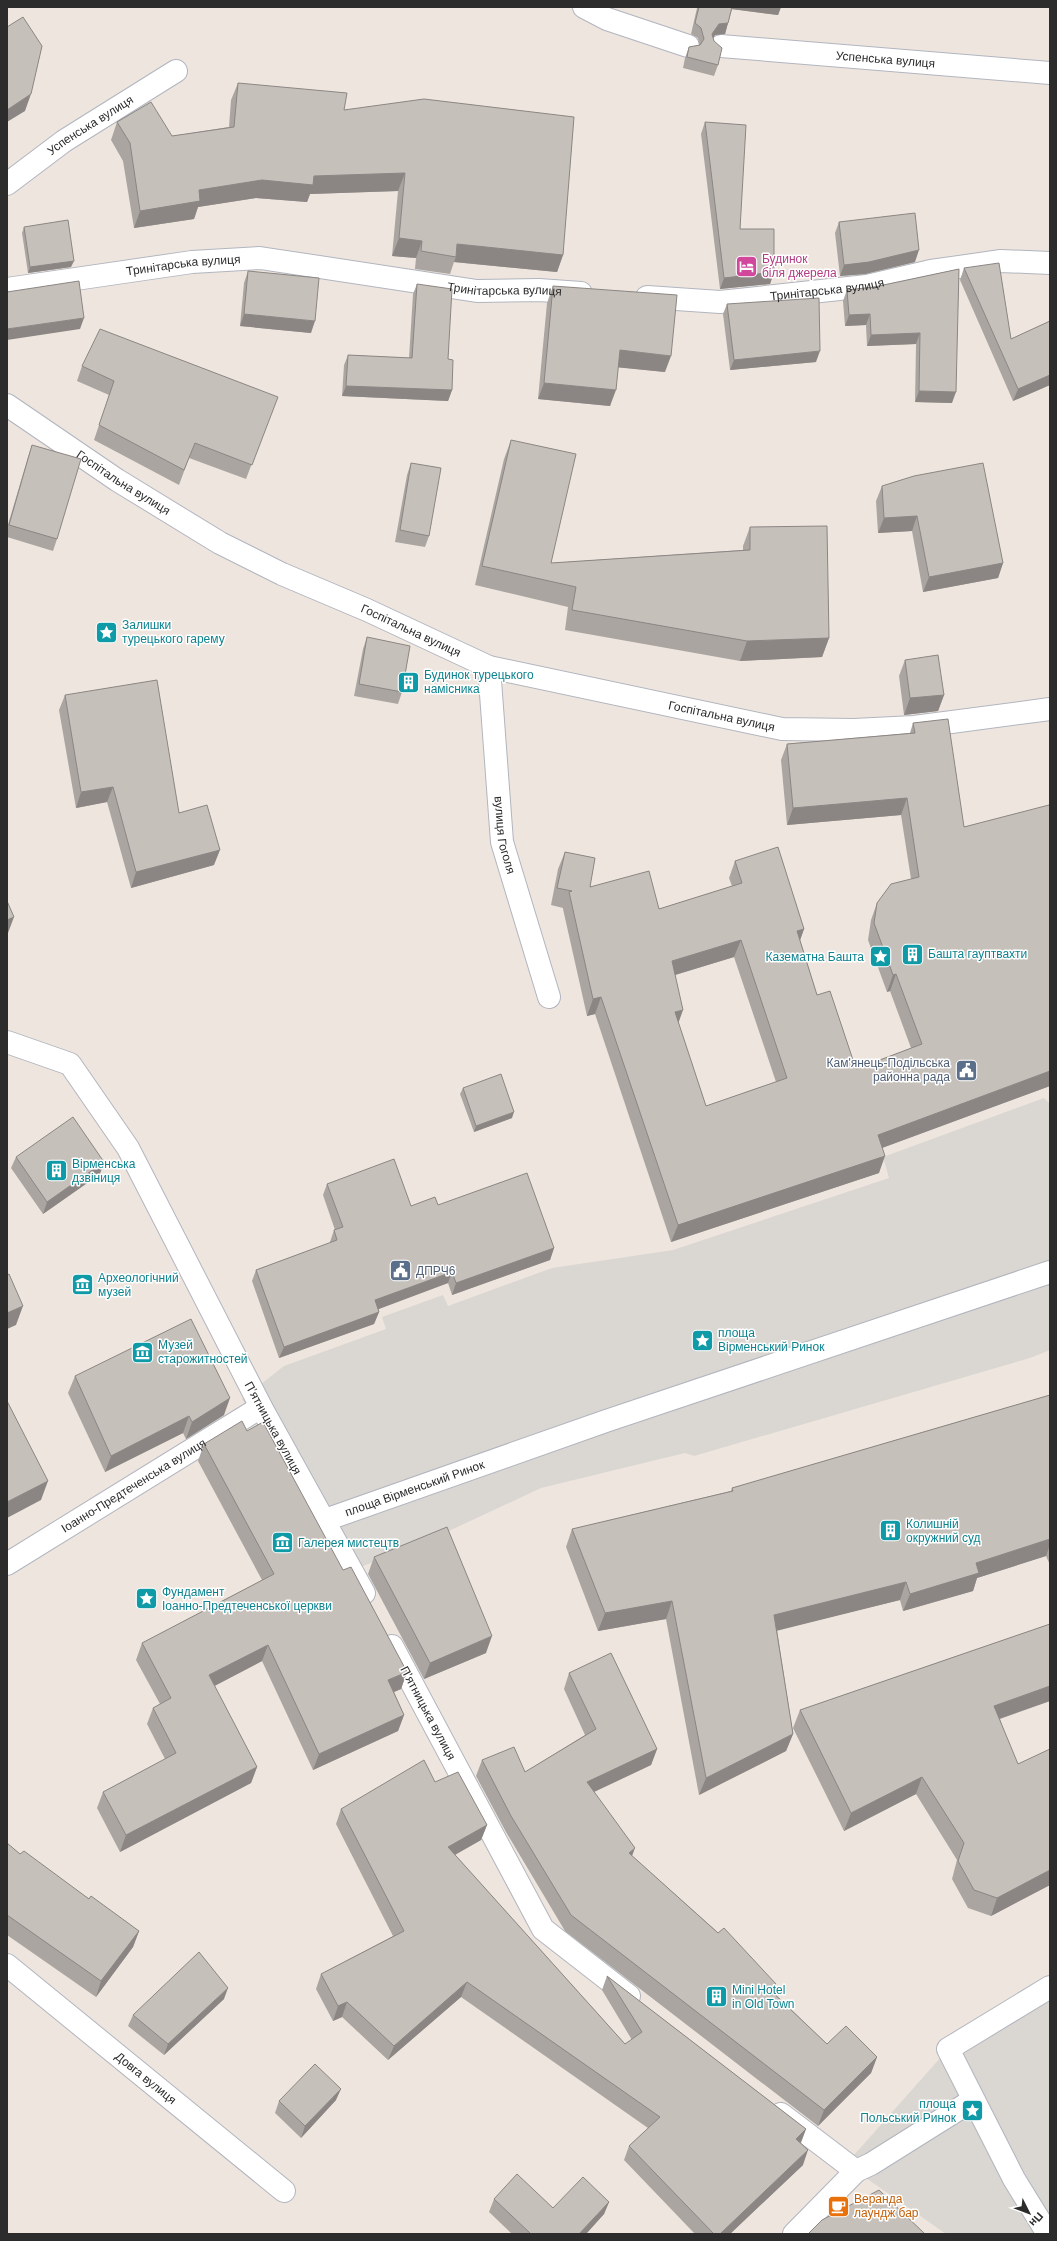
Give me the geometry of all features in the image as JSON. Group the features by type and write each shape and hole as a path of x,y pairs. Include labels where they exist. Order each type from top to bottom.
{"street":[{"path":"584,7 607,19 688,46"},
{"name":"Успенська вулиця","path":"721,46 1050,73"},
{"name":"Успенська вулиця","path":"7,184 64,142 176,71"},
{"name":"Тринітарська вулиця","path":"7,289 192,262 260,258 478,291 539,290 602,294"},
{"name":"Тринітарська вулиця","path":"625,296 720,302 866,286 931,271 1002,261 1050,263"},
{"name":"Госпітальна вулиця","path":"7,406 117,480 220,543 282,574 367,610 489,667 782,729 854,730 914,727 1050,709"},
{"name":"вулиця Гоголя","path":"489,667 502,842 549,997"},
{"name":"Пʼятницька вулиця","path":"7,1042 70,1064 128,1148 261,1407 325,1520 543,1929 643,2006"},
{"name":"площа Вірменський Ринок","path":"325,1520 599,1424 1050,1272"},
{"name":"Іоанно-Предтеченська вулиця","path":"7,1564 261,1407"},
{"name":"Довга вулиця","path":"7,1965 284,2191"},
{"path":"1048,2234 1014,2179 948,2049 1050,1988"},
{"path":"794,2234 856,2171 871,2164 973,2100"},
{"path":"768,2103 856,2171"}],"shaded area":[{"name":"площа Вірменський Ринок","path":"1044,1098 1050,1104 1050,1350 1030,1358 694,1456 685,1453 541,1488 438,1536 341,1575 265,1434 242,1399 284,1366 386,1329 382,1317 443,1295 448,1306 552,1268 673,1250 889,1178 883,1157"},
{"name":"площа Польський Ринок","path":"1050,1997 1050,2234 946,2234 846,2164 941,2057"}],"building":[{"path":"699,7 732,7 728,23 719,24 712,34 714,41 722,48 718,65 687,57 689,47 700,45 704,39 701,28 695,23"},
{"path":"23,17 42,46 31,94 7,110 7,27"},
{"path":"238,83 347,93 344,110 424,99 574,117 563,255 457,244 456,257 421,251 422,241 399,238 405,173 314,176 313,185 262,180 199,190 200,201 140,211 130,143 117,122 151,102 172,136 234,127"},
{"path":"705,122 746,125 740,229 774,229 774,272 724,278"},
{"path":"915,213 919,250 869,262 844,265 839,222"},
{"path":"68,220 74,261 30,267 24,227"},
{"path":"999,263 1011,339 1050,321 1050,375 1018,389 964,268"},
{"path":"959,269 956,392 919,391 920,333 871,335 870,314 849,315 847,290 874,287"},
{"path":"248,271 319,278 315,321 244,314"},
{"path":"79,281 84,318 7,329 7,292"},
{"path":"417,284 452,289 448,359 453,360 452,390 346,386 348,355 412,358"},
{"path":"553,286 677,295 671,356 620,350 616,390 544,383"},
{"path":"819,298 820,351 734,360 727,304"},
{"path":"100,329 278,397 252,465 195,443 184,470 99,425 114,381 82,366"},
{"path":"511,440 576,454 551,563 750,550 750,527 827,526 829,638 747,641 572,610 576,587 482,566"},
{"path":"32,445 81,459 57,539 9,525"},
{"path":"411,463 441,468 429,536 400,530"},
{"path":"983,463 1003,563 929,577 917,516 884,518 882,486 914,476"},
{"path":"367,637 410,646 402,692 359,684"},
{"path":"938,655 944,695 910,698 905,660"},
{"path":"157,680 179,813 207,805 220,850 136,872 113,787 81,792 65,695"},
{"path":"948,719 964,827 1049,805 1050,807 1050,1071 878,1135 885,1156 678,1225 601,997 593,999 569,892 572,891 557,888 565,852 595,858 590,887 649,871 659,909 742,883 735,861 778,847 804,929 797,931 817,995 830,991 856,1069 922,1044 896,974 893,975 874,923 877,903 891,884 919,877 907,798 793,808 787,744 915,733 913,723","holes":["741,940 787,1078 706,1106 675,1012 683,1010 672,961"]},
{"path":"7,901 14,917 7,920"},
{"path":"501,1074 514,1112 476,1126 463,1088"},
{"name":"Вірменська дзвіниця","path":"73,1117 104,1162 47,1202 16,1157"},
{"name":"ДПРЧ6","path":"394,1159 411,1206 435,1197 438,1205 527,1173 554,1248 456,1283 452,1272 375,1300 379,1312 284,1347 256,1270 337,1240 334,1230 343,1227 327,1184"},
{"path":"9,1274 23,1306 7,1313 7,1275"},
{"path":"191,1319 230,1398 192,1422 189,1416 111,1456 75,1376"},
{"path":"1050,1395 1050,1539 976,1563 979,1573 910,1594 906,1582 774,1615 793,1734 706,1778 672,1601 605,1613 572,1529 733,1491 732,1488"},
{"path":"7,1401 48,1481 7,1502"},
{"path":"242,1421 247,1431 263,1422 343,1570 351,1567 407,1672 388,1680 404,1715 319,1754 268,1645 209,1675 257,1767 126,1835 103,1792 176,1753 153,1708 171,1698 142,1643 274,1574 204,1444"},
{"path":"447,1527 492,1636 430,1663 374,1557"},
{"path":"1050,1624 1050,1686 994,1706 1018,1764 1050,1749 1050,1870 997,1898 974,1890 958,1861 964,1843 922,1777 851,1813 800,1710"},
{"path":"611,1653 657,1749 587,1782 635,1848 629,1853 718,1933 724,1928 776,1984 770,1990 827,2044 846,2026 877,2057 824,2110 571,1915 511,1816 482,1760 514,1747 525,1772 596,1729 569,1673"},
{"path":"424,1760 435,1782 458,1772 487,1825 448,1847 625,2044 642,2032 607,1976 806,2129 796,2139 808,2150 720,2234 714,2234 629,2146 660,2117 467,1982 394,2046 347,2002 338,2006 321,1974 404,1931 341,1809"},
{"path":"7,1843 20,1854 24,1851 89,1899 91,1896 139,1931 101,1981 7,1915"},
{"path":"199,1952 228,1988 168,2044 133,2015"},
{"path":"315,2064 341,2089 305,2126 279,2101"},
{"path":"517,2174 553,2208 583,2177 609,2202 579,2234 531,2234 494,2199"},
{"path":"879,2190 925,2234 808,2234 822,2220"}],"place":[{"name":"Будинок біля джерела","path":"746,266"},
{"name":"Залишки турецького гарему","path":"107,632"},
{"name":"Будинок турецького намісника","path":"409,682"},
{"name":"Башта гауптвахти","path":"912,954"},
{"name":"Казематна Башта","path":"880,957"},
{"name":"Кам'янець-Подільська районна рада","path":"966,1070"},
{"name":"Вірменська дзвіниця","path":"56,1171"},
{"name":"ДПРЧ6","path":"401,1271"},
{"name":"Археологічний музей","path":"83,1285"},
{"name":"площа Вірменський Ринок","path":"703,1340"},
{"name":"Музей старожитностей","path":"143,1352"},
{"name":"Колишній окружний суд","path":"891,1531"},
{"name":"Галерея мистецтв","path":"282,1543"},
{"name":"Фундамент Іоанно-Предтеченської церкви","path":"146,1599"},
{"name":"Mini Hotel in Old Town","path":"716,1997"},
{"name":"площа Польський Ринок","path":"972,2111"},
{"name":"Веранда лаундж бар","path":"838,2206"}]}
